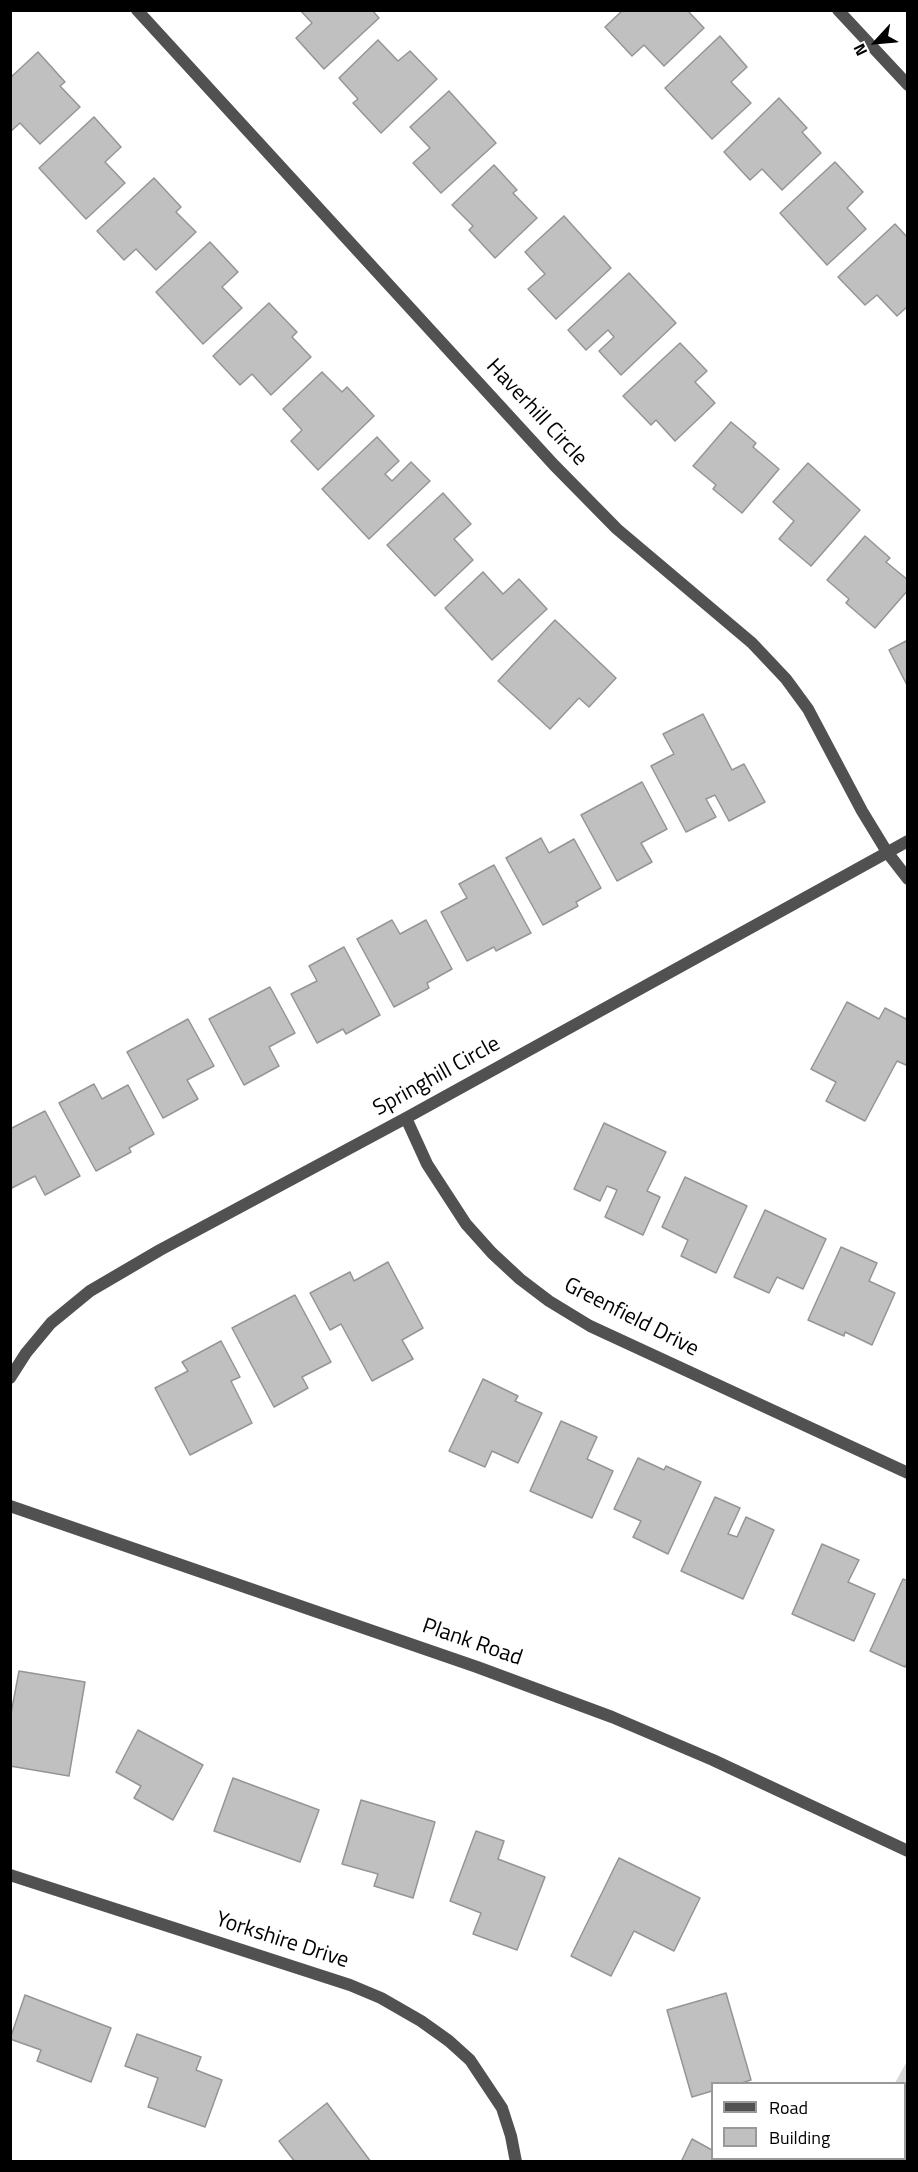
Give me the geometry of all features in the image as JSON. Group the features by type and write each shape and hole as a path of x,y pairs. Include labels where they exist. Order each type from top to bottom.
{"street":[{"name":"Haverhill Circle","path":"137,10 562,473 617,529 752,643 786,679 808,709 862,811 887,852 908,879"},
{"path":"838,10 908,85"},
{"name":"Springhill Circle","path":"10,1378 26,1353 51,1323 90,1291 160,1250 406,1118 908,841"},
{"name":"Greenfield Drive","path":"406,1118 427,1164 466,1224 520,1279 549,1301 590,1326 908,1473"},
{"name":"Plank Road","path":"10,1506 477,1667 601,1713 713,1760 908,1851"},
{"name":"Yorkshire Drive","path":"10,1875 381,1998 421,2021 470,2060 502,2108 516,2162"}],"shaded area":[{"path":"907,2061 907,2161 851,2161 906,2160 906,2082 896,2082"}],"building":[{"path":"300,10 372,10 379,18 324,69 296,38 312,23"},
{"path":"623,10 687,10 704,28 664,66 644,45 632,56 605,27"},
{"path":"720,36 747,67 731,82 751,103 712,139 665,88"},
{"path":"378,40 398,61 410,51 437,79 381,133 353,103 358,99 339,78"},
{"path":"38,52 65,82 60,86 80,107 40,144 20,123 10,132 10,78"},
{"path":"449,91 496,143 441,193 413,163 430,148 410,127"},
{"path":"779,98 807,128 802,132 821,153 782,190 762,169 750,180 724,152"},
{"path":"94,117 121,147 105,162 125,183 86,219 39,168"},
{"path":"835,162 863,192 847,208 866,229 827,265 780,213"},
{"path":"494,165 517,190 513,193 537,218 495,258 469,230 473,226 452,205"},
{"path":"154,178 181,207 176,212 196,232 156,270 136,249 124,260 97,231"},
{"path":"564,216 611,268 556,319 528,289 545,274 525,252"},
{"path":"895,224 908,238 908,306 897,316 877,295 865,305 838,277"},
{"path":"210,242 238,272 222,287 242,308 203,344 156,292"},
{"path":"629,273 676,323 621,375 599,351 614,337 608,330 586,350 568,330"},
{"path":"269,303 297,332 292,337 311,357 271,395 252,374 240,385 213,356"},
{"path":"680,343 707,371 695,382 715,403 675,441 656,420 651,425 623,396"},
{"path":"322,372 342,392 347,387 374,416 318,470 291,441 302,430 283,409"},
{"path":"731,422 756,443 753,447 779,469 742,513 713,489 716,485 693,466"},
{"path":"377,437 399,461 385,474 392,481 411,462 430,481 369,539 322,489"},
{"path":"808,463 860,510 811,566 779,539 794,521 773,502"},
{"path":"443,493 471,524 454,539 473,560 435,596 387,545"},
{"path":"865,536 890,558 886,562 908,580 908,590 875,628 846,603 849,599 827,580"},
{"path":"483,572 503,594 519,579 547,609 492,660 445,608"},
{"path":"555,620 616,678 589,707 579,698 550,729 498,681"},
{"path":"908,640 908,687 889,650"},
{"path":"703,714 732,770 744,764 765,802 729,821 715,795 706,799 716,817 686,832 651,766 674,754 663,734"},
{"path":"642,782 667,829 641,843 652,862 617,881 581,815"},
{"path":"541,838 549,853 574,839 601,888 576,902 578,906 543,925 506,858"},
{"path":"494,865 531,933 496,951 494,947 467,961 441,912 467,898 459,884"},
{"path":"392,920 400,934 426,920 452,969 427,983 429,988 394,1007 357,939"},
{"path":"344,947 380,1015 346,1034 343,1029 317,1043 291,994 317,981 309,966"},
{"path":"270,987 295,1033 269,1047 279,1066 244,1085 209,1019"},
{"path":"847,1002 879,1019 885,1008 908,1020 908,1061 906,1065 897,1061 865,1121 826,1101 836,1082 811,1069"},
{"path":"188,1019 214,1066 187,1080 198,1099 163,1118 127,1052"},
{"path":"94,1084 102,1099 128,1085 154,1134 129,1148 131,1152 96,1171 59,1103"},
{"path":"45,1111 80,1176 45,1195 35,1176 10,1189 10,1129"},
{"path":"604,1123 666,1152 647,1191 660,1197 643,1235 605,1217 617,1190 607,1186 600,1201 574,1189"},
{"path":"685,1177 747,1206 716,1273 681,1256 688,1240 662,1227"},
{"path":"765,1210 826,1239 803,1289 777,1277 769,1293 734,1277"},
{"path":"841,1247 877,1263 869,1281 895,1293 872,1345 845,1332 844,1336 808,1320"},
{"path":"388,1262 423,1328 402,1340 413,1359 372,1381 341,1324 330,1330 310,1293 350,1272 354,1281"},
{"path":"295,1295 331,1362 302,1377 308,1388 274,1407 232,1328"},
{"path":"221,1341 240,1377 231,1381 252,1423 190,1455 155,1388 188,1371 182,1362"},
{"path":"483,1379 518,1396 515,1401 542,1413 518,1463 492,1451 485,1467 449,1451"},
{"path":"561,1421 597,1437 587,1459 613,1471 592,1518 530,1491"},
{"path":"638,1458 664,1470 666,1466 701,1482 668,1554 633,1537 641,1521 614,1509"},
{"path":"715,1497 740,1508 728,1534 737,1537 746,1517 774,1530 743,1599 681,1571"},
{"path":"822,1544 859,1560 848,1582 875,1594 854,1641 792,1614"},
{"path":"903,1579 908,1581 908,1662 905,1667 870,1651"},
{"path":"19,1671 85,1682 69,1776 10,1766 10,1719"},
{"path":"138,1730 203,1765 173,1820 134,1798 141,1786 116,1772"},
{"path":"233,1778 319,1810 300,1862 214,1831"},
{"path":"361,1800 435,1822 413,1898 374,1886 378,1874 342,1864"},
{"path":"476,1831 504,1841 498,1859 545,1877 517,1950 473,1934 481,1913 450,1901"},
{"path":"619,1858 700,1898 674,1951 634,1931 611,1976 571,1956"},
{"path":"726,1993 751,2080 711,2082 711,2091 692,2097 667,2010"},
{"path":"25,1995 111,2028 91,2082 37,2061 41,2050 10,2039"},
{"path":"137,2034 201,2057 196,2070 222,2080 205,2127 148,2107 158,2078 125,2066"},
{"path":"327,2103 371,2162 295,2162 279,2141"},
{"path":"692,2139 711,2149 711,2160 735,2162 681,2162"}]}
